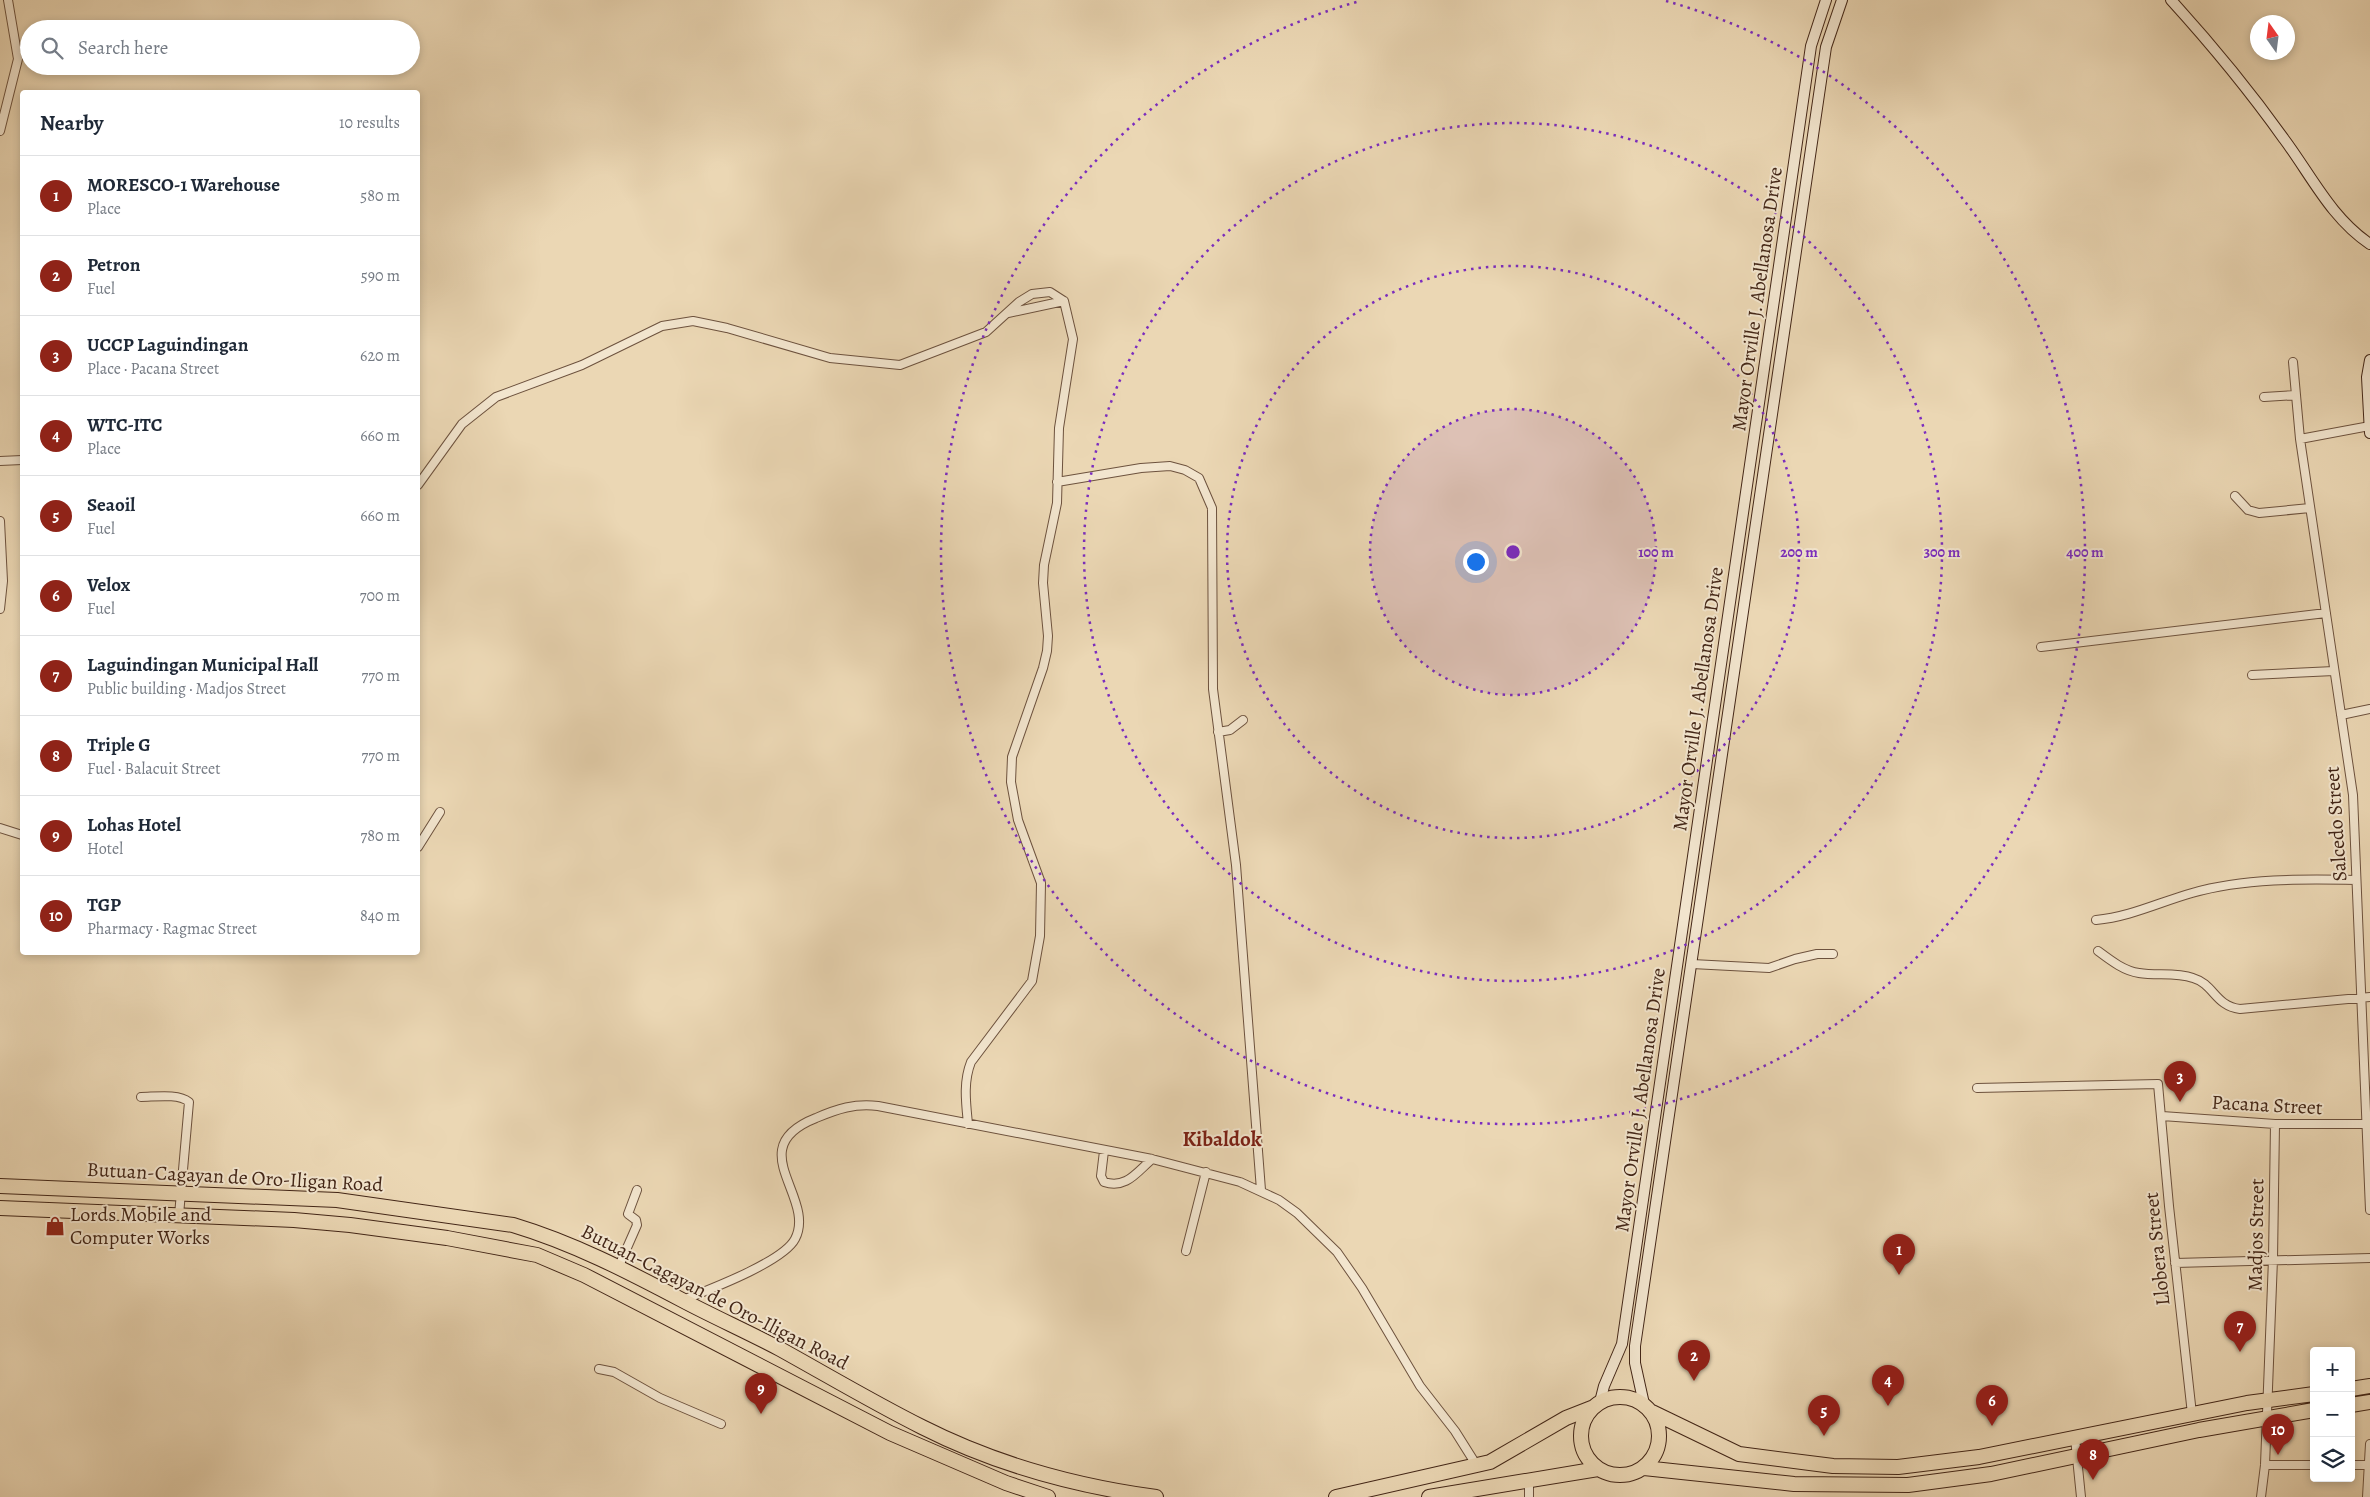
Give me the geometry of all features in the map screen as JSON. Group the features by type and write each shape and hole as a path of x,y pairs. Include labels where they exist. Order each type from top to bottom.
{"highway":[{"name":"Butuan-Cagayan de Oro-Iligan Road","path":"0,1186 181,1192 354,1201 513,1225 541,1233 619,1266 778,1348 922,1427 958,1444 1065,1480 1115,1492 1156,1497"},
{"name":"Butuan-Cagayan de Oro-Iligan Road","path":"0,1208 179,1215 350,1225 447,1238 537,1255 584,1274 890,1433 998,1480 1048,1497"},
{"path":"537,1255 541,1233"},
{"path":"2355,1388 2370,1386"},
{"path":"1336,1497 1477,1467 1506,1454 1566,1418 1618,1397 1636,1400 1648,1408 1739,1454 1852,1467 1918,1466 2076,1438 2267,1400 2310,1395"},
{"path":"2355,1404 2370,1402"},
{"path":"1597,1405 1583,1422 1581,1439 1586,1456 1598,1469"},
{"path":"1420,1479 1427,1497 1598,1469 1615,1475 1625,1475 1644,1468 1651,1461 1660,1442 1660,1432 1648,1408"},
{"path":"1644,1468 1794,1484 1908,1485 1991,1474 2310,1411"}],"main road":[{"name":"Mayor Orville J. Abellanosa Drive","path":"1597,1405 1622,1344 1810,55 1826,0"},
{"name":"Mayor Orville J. Abellanosa Drive","path":"1648,1408 1635,1363 1635,1346 1826,47 1835,15 1842,0"},
{"path":"2171,0 2211,45 2284,138 2333,210 2370,244"},
{"path":"2370,360 2367,377 2370,433"}],"street":[{"path":"0,131 18,59 8,0"},
{"path":"420,482 462,424 496,398 588,362 662,326 692,321 727,328 830,358 900,365 986,332 1025,298 1040,292 1050,292 1064,301 1073,339 1059,428 1058,503 1048,540 1043,575 1048,625 1047,651 1043,668 1012,757 1018,820 1041,882 1040,936 1032,981 967,1070 965,1090 968,1124"},
{"path":"1008,313 1064,301"},
{"name":"Salcedo Street","path":"2293,362 2300,439 2353,795 2356,880 2366,997 2370,1210"},
{"path":"2264,397 2296,395"},
{"path":"2300,439 2370,426"},
{"path":"0,461 20,460"},
{"path":"1057,482 1141,468 1170,466 1185,470 1198,478 1212,508 1212,663 1218,732 1236,865 1261,1190"},
{"path":"2235,496 2248,510 2259,513 2310,508"},
{"path":"0,521 3,581 0,609"},
{"path":"2041,647 2326,613"},
{"path":"2252,675 2334,671"},
{"path":"2341,715 2370,709"},
{"path":"1218,732 1230,730 1242,720"},
{"path":"420,844 440,812"},
{"path":"0,828 20,834"},
{"path":"2096,920 2125,915 2193,892 2224,886 2275,881 2356,880"},
{"path":"2098,951 2128,970 2139,973 2193,977 2202,982 2221,1003 2230,1008 2240,1009 2366,997"},
{"path":"1692,964 1769,968 1817,954 1833,954"},
{"name":"Llobera Street","path":"1977,1088 2154,1082 2160,1087 2164,1154 2192,1414"},
{"path":"141,1096 164,1097 189,1102 179,1215"},
{"path":"683,1300 778,1256 793,1243 798,1220 783,1166 782,1152 784,1142 794,1128 840,1108 860,1104 1152,1159 1206,1172 1261,1190 1297,1213 1336,1252 1362,1288 1420,1386 1455,1431 1477,1467"},
{"name":"Pacana Street","path":"2162,1116 2275,1124 2369,1124"},
{"name":"Madjos Street","path":"2261,1497 2265,1465 2273,1259 2275,1124"},
{"path":"1104,1151 1100,1176 1104,1182 1113,1185 1122,1184 1152,1159"},
{"path":"1186,1250 1206,1172"},
{"path":"619,1266 637,1225 636,1220 628,1214 637,1190"},
{"path":"2175,1263 2370,1258"},
{"path":"599,1369 614,1372 660,1398 721,1424"},
{"path":"2076,1438 2081,1497"},
{"path":"2367,1497 2370,1444"},
{"path":"2265,1465 2310,1465"},
{"path":"2355,1465 2369,1465"},
{"path":"1529,1479 1529,1497"}],"place":[{"name":"UCCP Laguindingan","path":"2180,1102"},
{"name":"Lords Mobile and Computer Works","path":"55,1226"},
{"name":"MORESCO-1 Warehouse","path":"1899,1275"},
{"name":"Laguindingan Municipal Hall","path":"2240,1352"},
{"name":"Petron","path":"1694,1381"},
{"name":"WTC-ITC","path":"1888,1406"},
{"name":"Lohas Hotel","path":"761,1414"},
{"name":"Velox","path":"1992,1426"},
{"name":"Seaoil","path":"1824,1436"},
{"name":"TGP","path":"2278,1455"},
{"name":"Triple G","path":"2093,1480"}],"district":[{"name":"Kibaldok","path":"1222,1139"}]}
